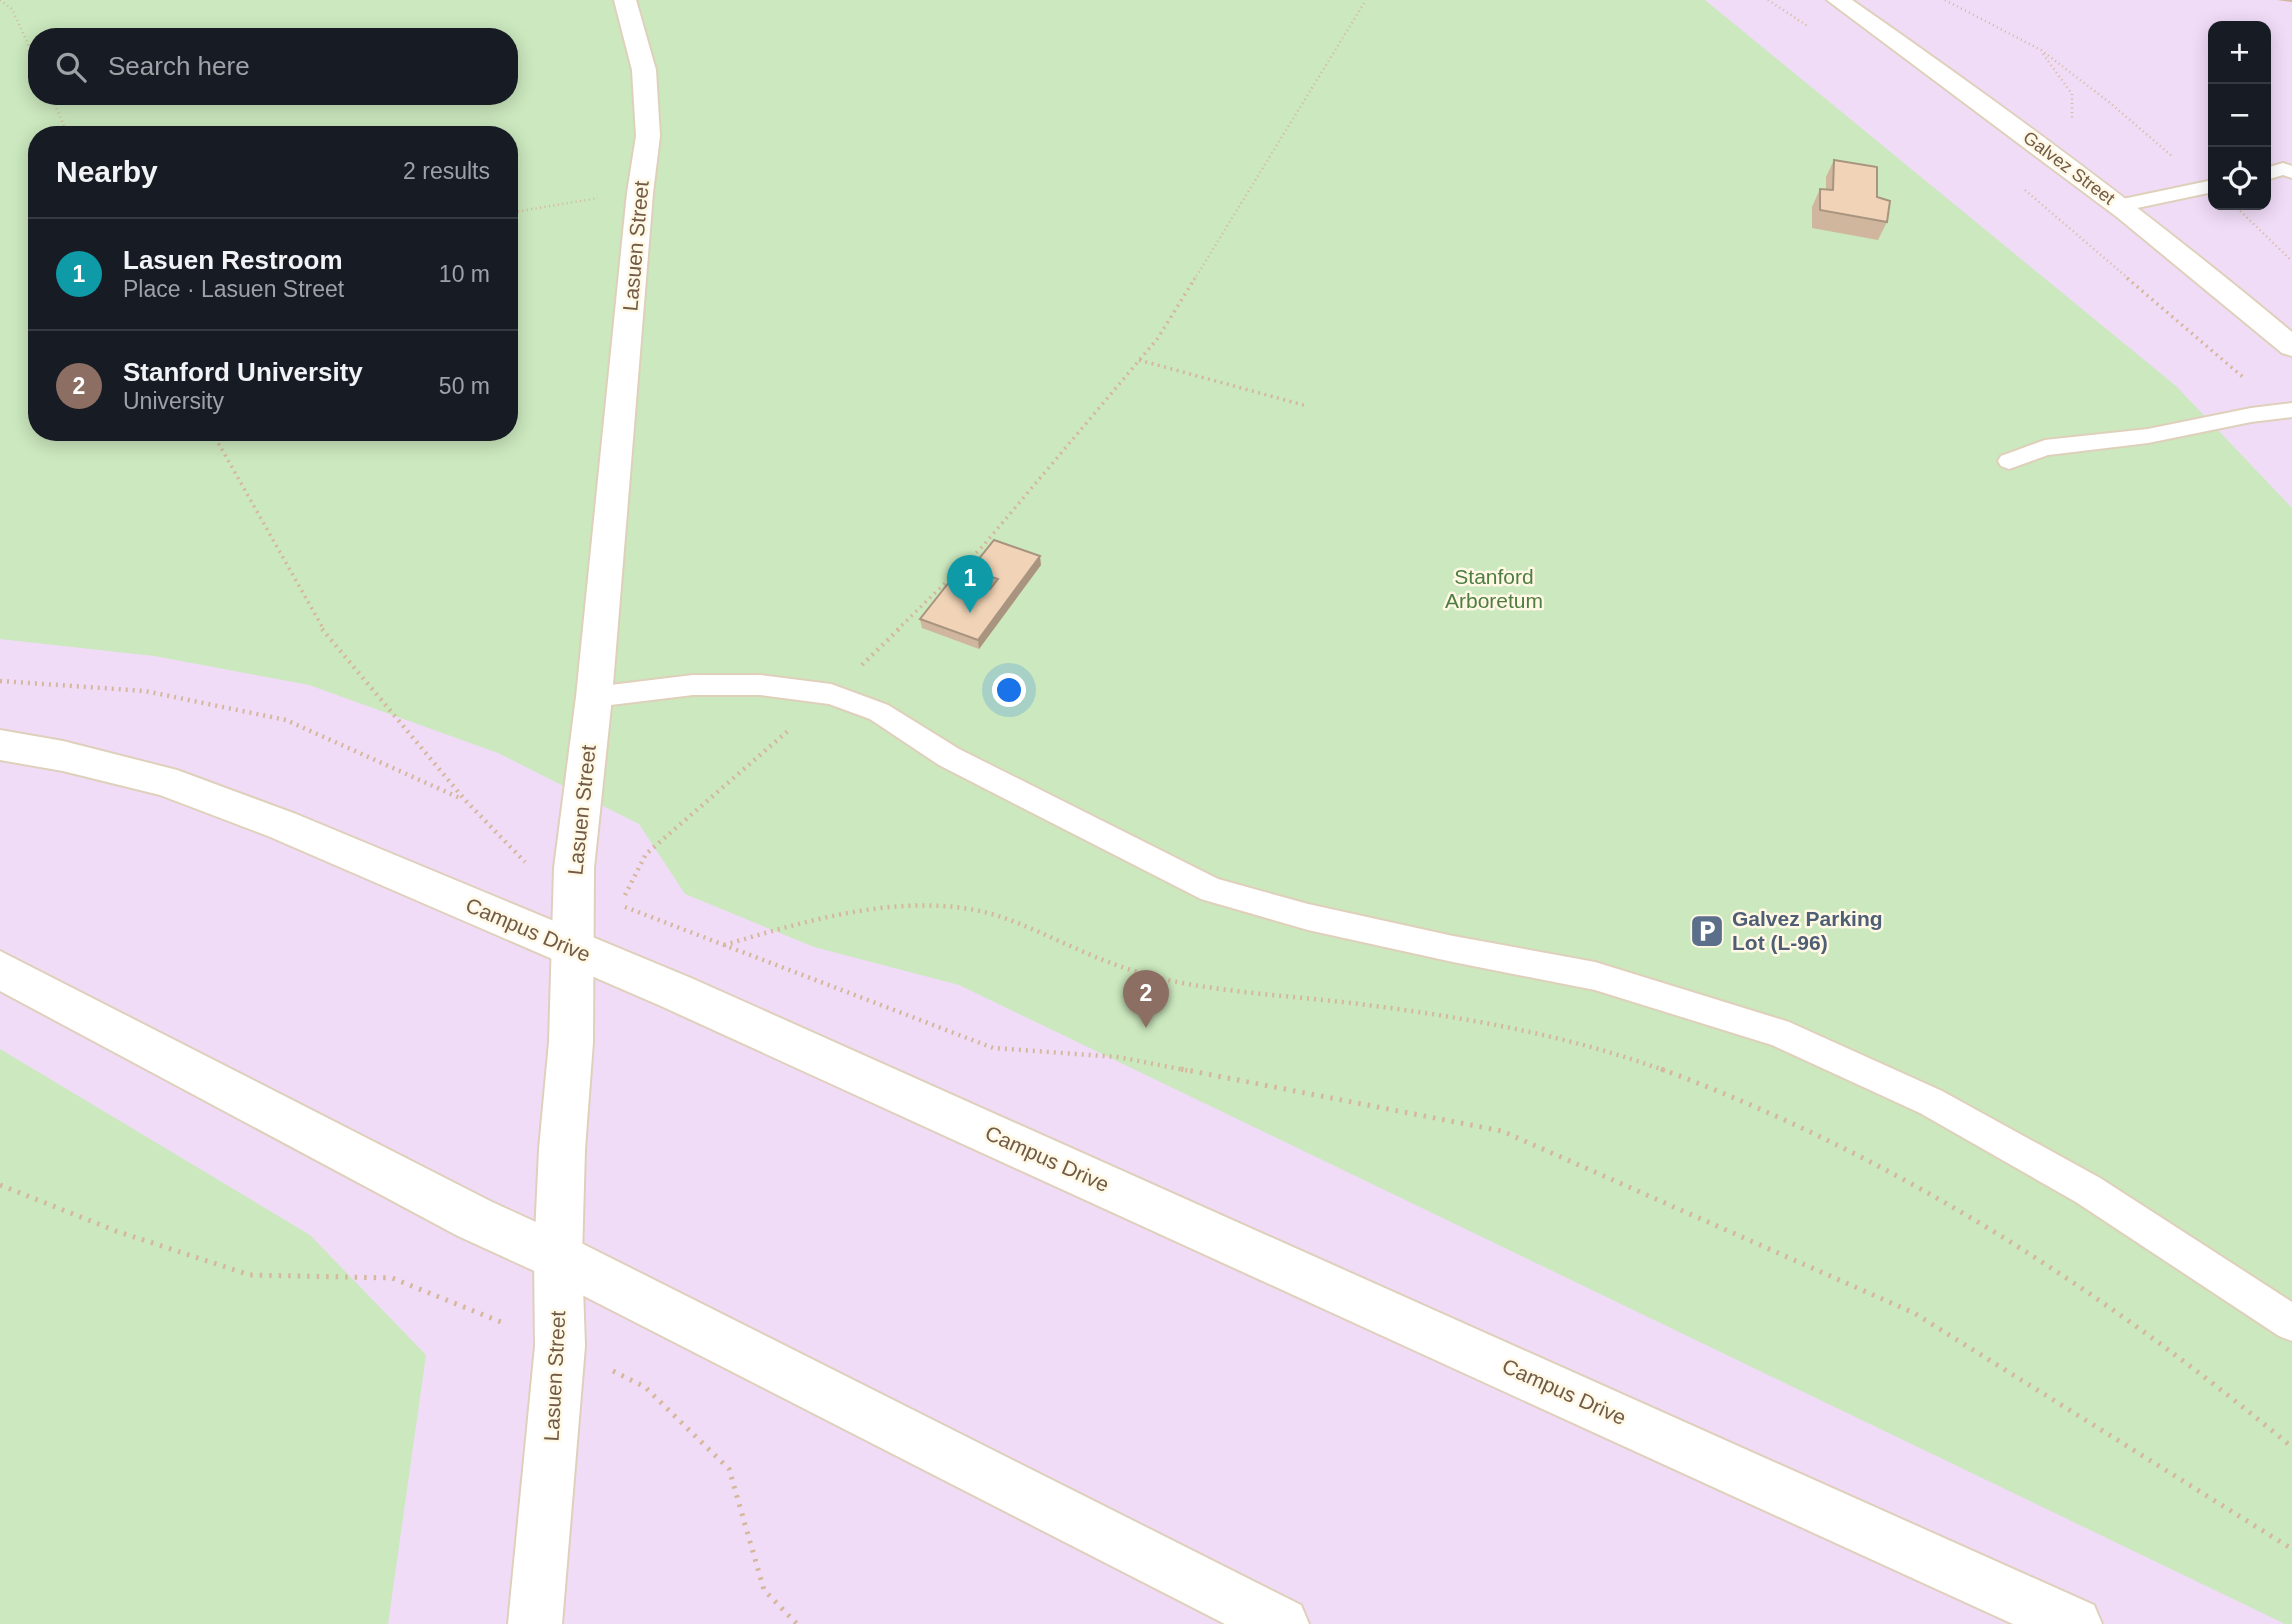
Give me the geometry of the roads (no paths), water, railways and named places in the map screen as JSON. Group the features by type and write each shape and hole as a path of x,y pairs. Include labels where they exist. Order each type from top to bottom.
{"street":[{"name":"Lasuen Street","path":"535,1624 560,1346 558,1257 573,949 573,890 594,697 640,193 648,136 644,70 625,0"},
{"name":"Galvez Street","path":"1838,0 2118,206 2244,305 2292,347"},
{"name":"Campus Drive","path":"0,745 63,756 164,781 282,825 676,992 2075,1624"},
{"path":"0,970 475,1219 558,1257 1282,1624"}],"lane":[{"path":"2271,173 2283,169 2292,172"},
{"path":"2118,206 2208,187"},
{"path":"2009,461 2045,448 2148,436 2251,415 2292,410"},
{"path":"594,697 693,685 760,685 831,694 879,712 949,757 1211,890 1335,923 1595,976 1778,1032 1931,1102 2088,1190 2292,1323"}],"place":[{"name":"Lasuen Restroom","path":"970,613"},
{"name":"Galvez Parking Lot (L-96)","path":"1707,931"},
{"name":"Stanford University","path":"1146,1028"}],"park label":[{"name":"Stanford Arboretum","path":"1494,589"}]}
